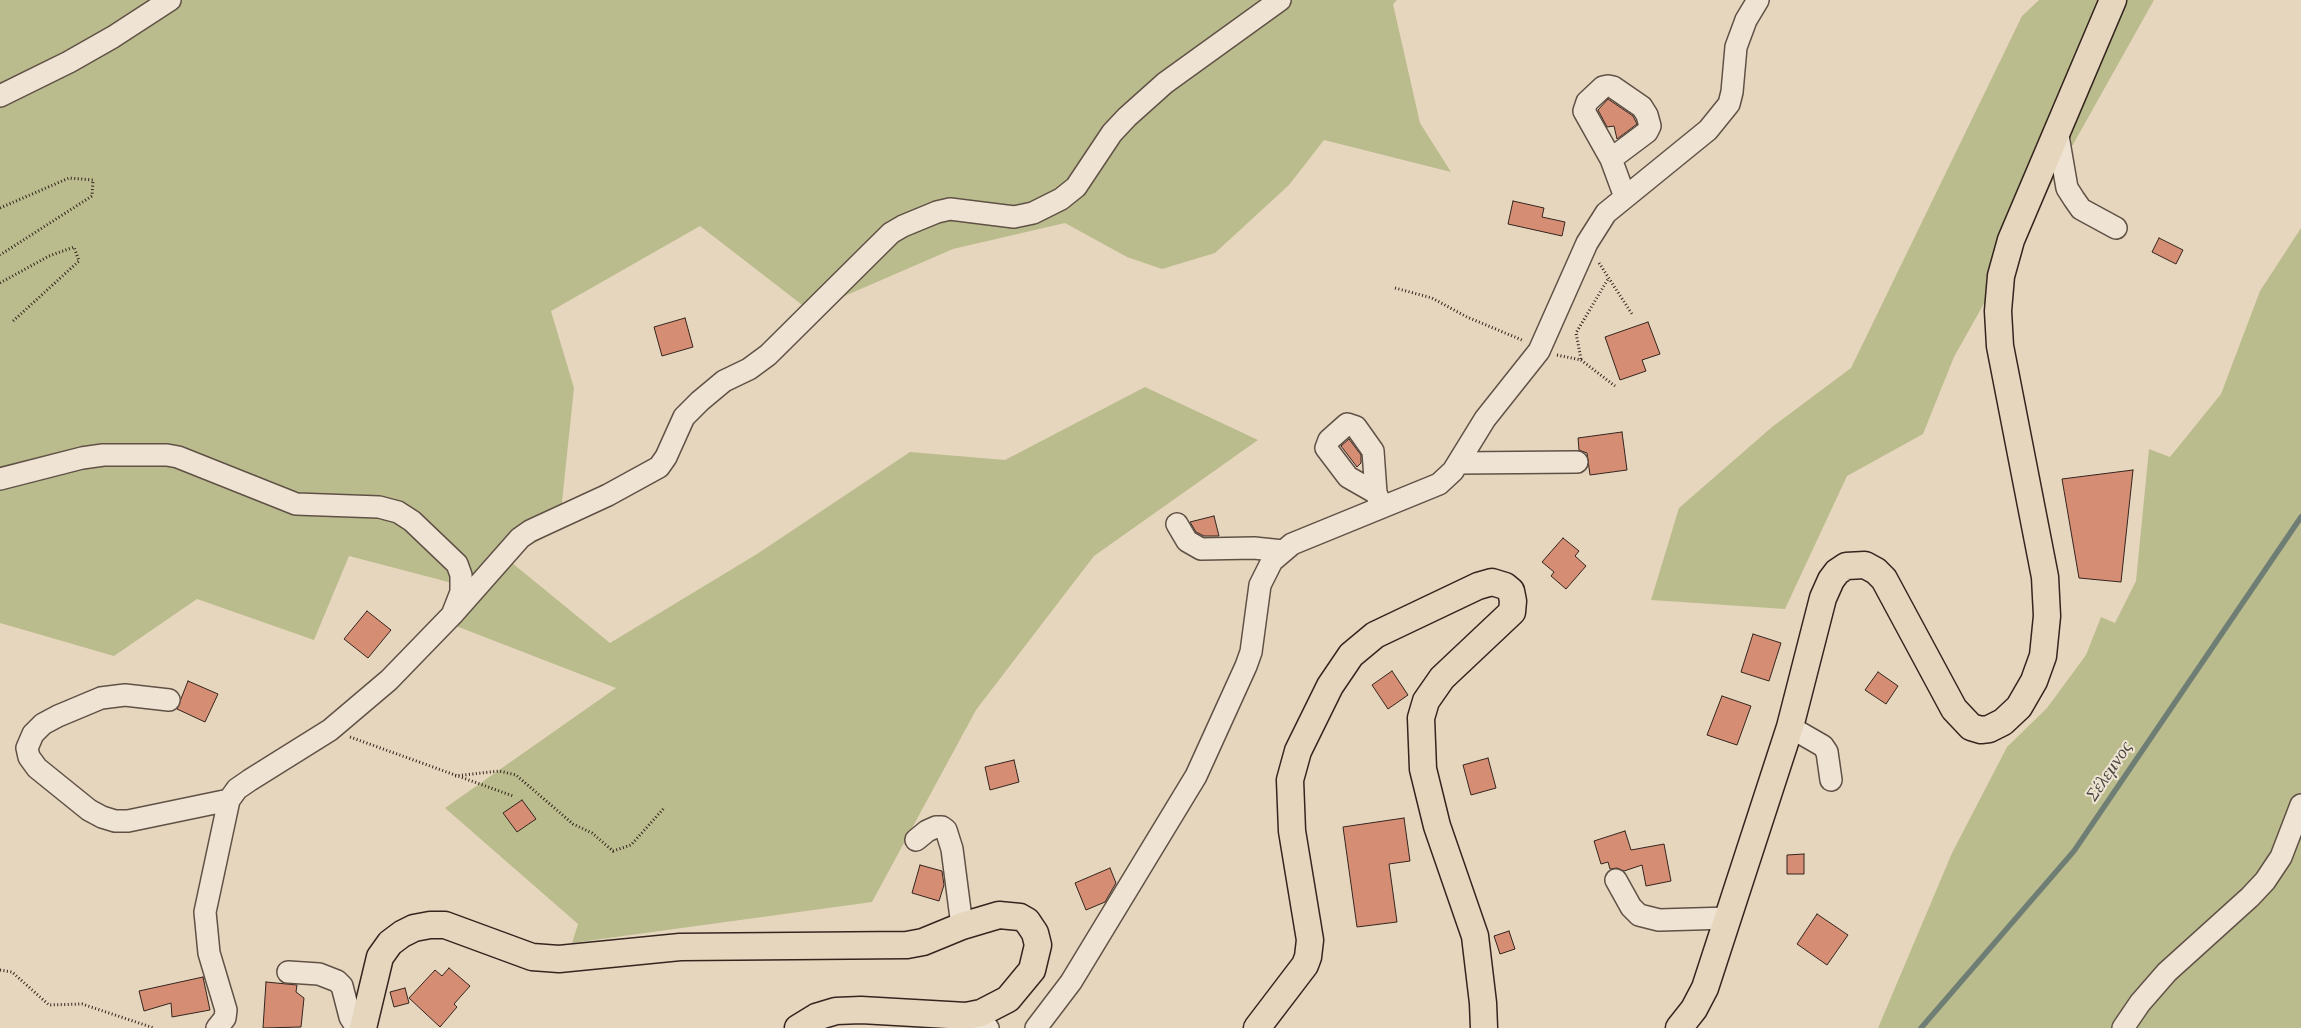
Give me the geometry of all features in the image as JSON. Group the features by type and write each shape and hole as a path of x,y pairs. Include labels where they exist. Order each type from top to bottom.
{"main road":[{"path":"1679,1028 1694,1009 1705,988 1790,727 1824,598 1831,580 1837,572 1846,566 1865,565 1876,571 1884,579 1954,709 1971,727 1981,730 1989,729 2003,722 2019,707 2034,680 2043,656 2047,616 2045,577 2000,346 1998,311 2001,276 2011,240 2113,0"},
{"path":"1257,1028 1305,965 1308,957 1310,940 1292,832 1290,780 1298,751 1330,686 1351,655 1374,635 1478,586 1492,582 1504,586 1511,591 1513,601 1512,612 1442,678 1426,701 1421,718 1423,769 1437,826 1475,936 1484,1028"},
{"path":"363,1028 380,957 390,943 402,934 414,928 430,925 445,924 532,956 559,959 680,947 907,945 933,939 962,926 999,915 1012,915 1027,921 1035,933 1038,945 1032,970 1008,999 980,1013 977,1022 861,1010 836,1011 816,1016 798,1028"}],"street":[{"path":"0,96 83,54 170,0"},
{"path":"217,1028 224,1018 226,1010 209,953 205,912 229,800 237,789 330,730 389,680 452,615 520,538 530,531 608,495 659,467 666,457 684,417 724,380 749,369 768,356 891,233 903,226 944,210 966,210 1014,218 1033,213 1060,199 1076,187 1112,133 1127,117 1165,84 1280,0"},
{"path":"1036,1028 1072,982 1196,776 1251,652 1260,585 1264,573 1272,561 1292,544 1379,500 1439,484 1458,463 1485,419 1539,351 1587,243 1606,213 1708,130 1720,118 1729,104 1732,92 1736,47 1746,20 1758,0"},
{"path":"2057,130 2067,188 2074,200 2081,209 2116,228"},
{"path":"1611,159 1625,197"},
{"path":"0,479 82,458 103,455 167,455 178,457 296,504 389,508 412,521 457,564 462,584 452,615"},
{"path":"1458,463 1577,462"},
{"path":"1177,524 1187,541 1201,549 1254,548 1283,551"},
{"path":"169,700 125,695 101,698 43,724 32,734 27,748 29,757 37,768 89,810 115,821 128,822 229,800"},
{"path":"1790,727 1823,746 1827,752 1831,780"},
{"path":"2123,1028 2140,1003 2167,972 2265,881 2282,857 2301,805"},
{"path":"916,840 927,830 936,827 942,827 946,830 952,849 962,926"},
{"path":"1616,880 1631,907 1639,915 1659,920 1729,918"},
{"path":"288,972 319,974 337,981 342,986 350,1017 357,1028"}],"path":[{"path":"0,208 69,178 93,180 92,196 0,255"},
{"path":"1587,243 1608,279 1632,314"},
{"path":"0,284 49,256 74,247 80,260 12,322"},
{"path":"1581,360 1576,333 1608,279"},
{"path":"1395,288 1432,298 1467,317 1529,343 1539,351 1581,360 1615,386"},
{"path":"330,730 513,796"},
{"path":"455,776 499,771 516,775 573,824 592,833 613,851 631,845 665,807"},
{"path":"0,970 12,972 49,1005 82,1004 154,1028"}],"green space":[{"path":"0,0 1397,0 1393,4 1420,123 1451,172 1324,140 1289,185 1215,253 1162,269 1127,257 1065,223 953,249 810,311 700,226 551,311 574,388 559,530 506,558 610,643 757,554 910,452 1005,460 1145,387 1258,440 1094,556 976,710 872,902 572,943 578,924 445,808 616,688 456,626 456,584 349,556 314,640 197,599 114,656 0,623"},
{"path":"2039,0 2154,0 1954,357 1923,434 1847,476 1785,609 1651,600 1679,508 1772,427 1851,368 2022,16"},
{"path":"2301,228 2301,1028 1878,1028 1952,853 2007,747 2047,708 2086,655 2101,617 2115,623 2136,581 2149,449 2170,457 2221,394 2260,291"}],"building":[{"path":"1608,99 1633,116 1637,124 1617,139 1614,126 1607,127 1598,110"},
{"path":"1513,201 1544,208 1542,217 1565,222 1562,236 1508,224"},
{"path":"2159,238 2183,250 2176,264 2152,252"},
{"path":"685,318 693,347 662,356 654,327"},
{"path":"1648,322 1660,354 1642,360 1646,371 1620,380 1605,337"},
{"path":"1622,432 1627,470 1590,475 1587,453 1579,450 1578,438"},
{"path":"1349,439 1361,455 1361,463 1357,467 1341,446"},
{"path":"2133,470 2121,582 2079,578 2062,479"},
{"path":"1214,516 1219,536 1204,536 1196,532 1190,522"},
{"path":"1563,538 1579,551 1575,556 1586,566 1566,589 1551,576 1554,572 1542,562"},
{"path":"367,611 391,630 368,658 344,639"},
{"path":"1753,634 1781,643 1769,681 1741,672"},
{"path":"1392,671 1408,695 1388,709 1372,685"},
{"path":"1878,672 1898,686 1886,704 1865,690"},
{"path":"188,681 218,694 205,722 177,709"},
{"path":"1722,696 1751,706 1737,745 1707,735"},
{"path":"1488,758 1496,788 1471,795 1463,765"},
{"path":"1014,760 1019,782 990,790 985,767"},
{"path":"522,800 536,819 517,832 503,813"},
{"path":"1404,818 1410,861 1389,864 1397,922 1357,927 1343,827"},
{"path":"1625,831 1631,850 1664,844 1671,881 1646,886 1642,865 1624,871 1617,868 1610,869 1608,862 1601,864 1594,841"},
{"path":"1804,854 1804,874 1787,874 1787,855"},
{"path":"920,865 942,871 944,885 939,901 912,893"},
{"path":"1110,868 1116,883 1105,902 1086,910 1075,883"},
{"path":"1817,914 1848,935 1827,965 1797,944"},
{"path":"1509,931 1515,949 1500,954 1494,936"},
{"path":"449,968 470,986 454,1004 457,1007 440,1027 409,998 435,970 442,976"},
{"path":"203,977 210,1010 172,1017 171,1003 144,1011 139,991"},
{"path":"266,982 297,985 296,992 304,998 301,1027 263,1028"},
{"path":"405,988 409,1003 394,1007 390,992"}],"waterway":[{"name":"Σέλεμνος","path":"1921,1028 2074,851 2301,517"}]}
